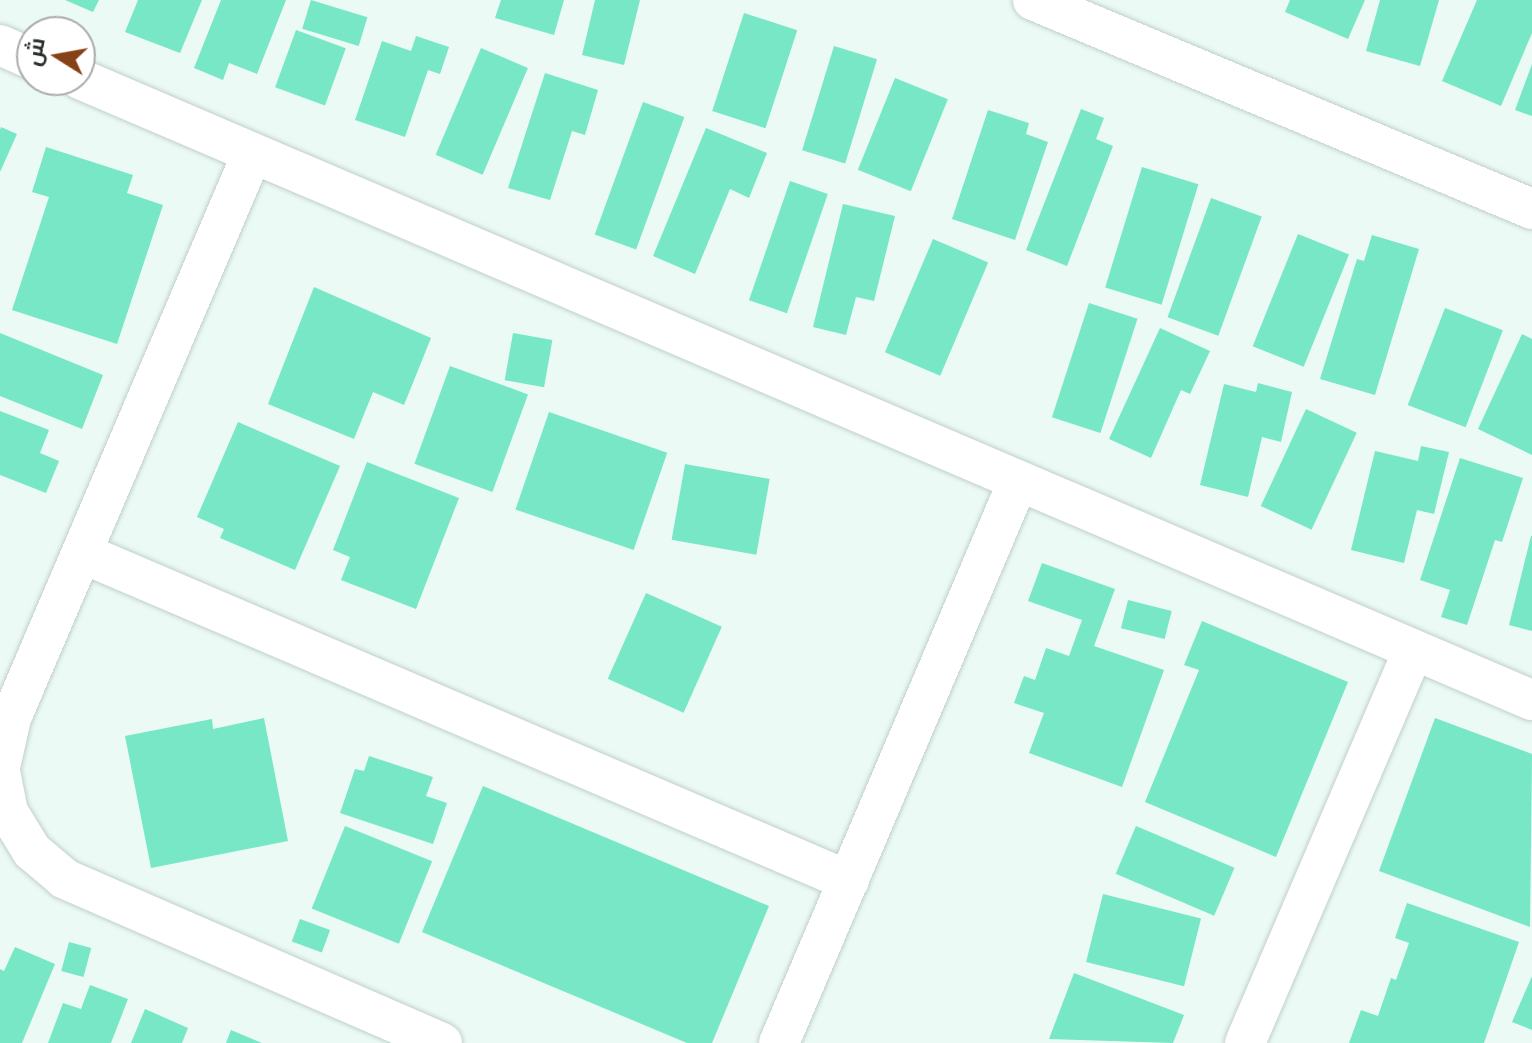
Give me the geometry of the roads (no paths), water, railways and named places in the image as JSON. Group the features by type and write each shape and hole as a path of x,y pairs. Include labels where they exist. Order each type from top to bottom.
{"street":[{"path":"1033,0 1532,209"},
{"path":"96,86 1017,484 1532,700"},
{"path":"252,154 11,718 0,769 8,812 24,838 65,879 442,1043"},
{"path":"779,1043 1017,484"},
{"path":"82,553 849,881"},
{"path":"1245,1043 1413,651"}]}
